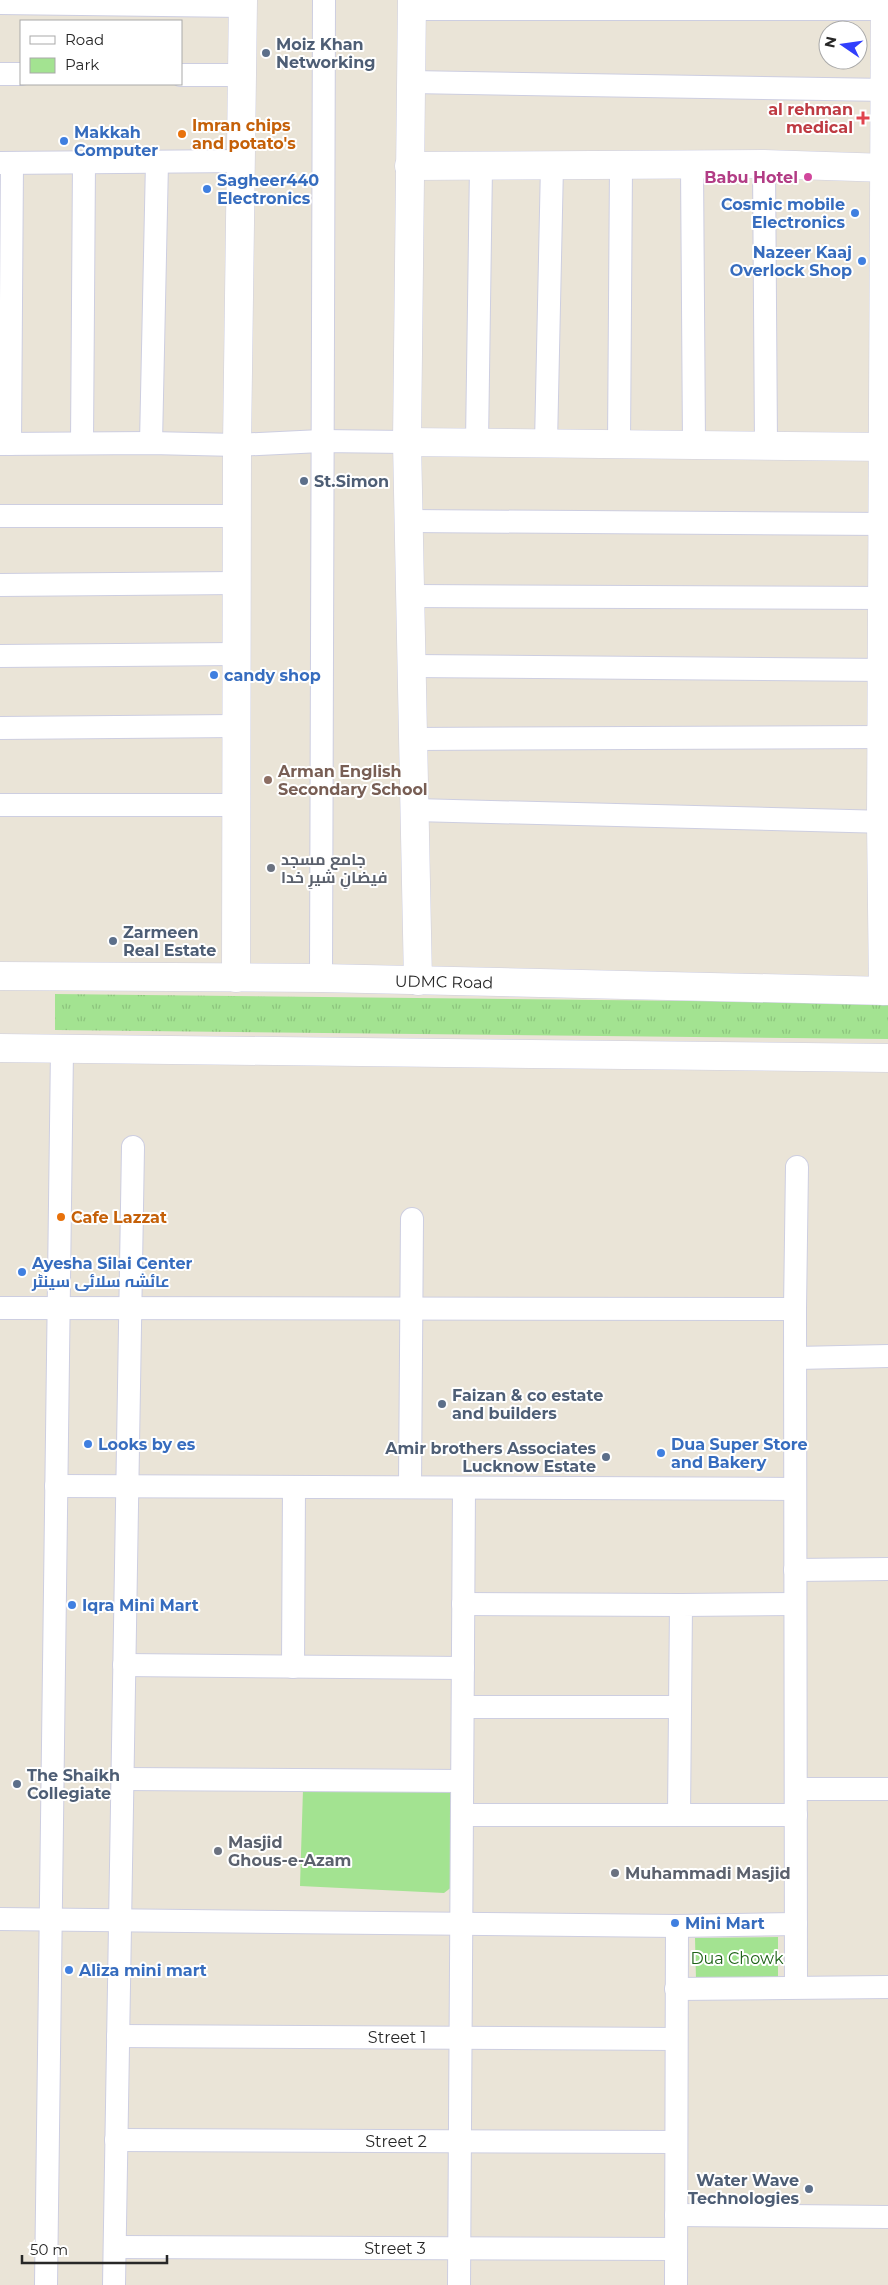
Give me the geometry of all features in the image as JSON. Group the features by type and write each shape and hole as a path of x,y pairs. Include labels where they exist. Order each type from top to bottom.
{"street":[{"path":"321,978 324,0"},
{"path":"0,3 243,3 239,162 236,516 236,978"},
{"path":"418,981 408,442 409,166 412,4 886,6 885,991"},
{"path":"0,74 20,74"},
{"path":"182,75 241,75"},
{"path":"411,82 886,90"},
{"path":"82,443 84,162"},
{"path":"151,443 157,162"},
{"path":"239,162 6,163 5,444 151,443 237,445 322,441 886,447"},
{"path":"409,166 764,164 885,168"},
{"path":"764,164 766,446"},
{"path":"620,444 621,165"},
{"path":"692,165 694,445"},
{"path":"477,443 480,166"},
{"path":"546,444 552,166"},
{"path":"0,516 236,516"},
{"path":"409,520 885,524"},
{"path":"0,585 236,582"},
{"path":"411,596 885,598"},
{"path":"0,656 236,654"},
{"path":"412,666 885,670"},
{"path":"0,728 235,726"},
{"path":"413,739 885,737"},
{"path":"0,805 235,804"},
{"path":"415,810 885,821"},
{"name":"UDMC Road","path":"0,976 321,978 885,991"},
{"path":"0,1048 888,1058"},
{"path":"46,2285 62,1049"},
{"path":"114,2285 133,1146"},
{"path":"796,1986 795,1309 797,1167"},
{"path":"410,1487 412,1219"},
{"path":"0,1308 795,1309"},
{"path":"796,1358 888,1356"},
{"path":"56,1486 795,1489"},
{"path":"293,1667 294,1487"},
{"path":"459,2285 464,1488"},
{"path":"795,1570 888,1569"},
{"path":"463,1604 795,1604"},
{"path":"679,1815 681,1605"},
{"path":"124,1665 463,1668"},
{"path":"463,1707 680,1707"},
{"path":"122,1779 462,1781"},
{"path":"797,1789 888,1789"},
{"path":"462,1815 796,1814"},
{"path":"0,1919 677,1926 796,1924"},
{"path":"676,2285 677,1926"},
{"path":"676,1989 796,1986 888,1988"},
{"name":"Street 1","path":"118,2036 676,2039"},
{"name":"Street 2","path":"116,2140 676,2142"},
{"path":"676,2215 888,2217"},
{"name":"Street 3","path":"115,2247 676,2249"}],"green space":[{"path":"55,994 888,1003 888,1039 55,1030"},
{"path":"303,1789 467,1792 466,1876 444,1893 300,1886"},
{"name":"Dua Chowk","path":"778,1937 778,1979 696,1980 695,1938"}],"place":[{"name":"Moiz Khan Networking","path":"266,53"},
{"name":"al rehman medical","path":"863,118"},
{"name":"Imran chips and potato's","path":"182,134"},
{"name":"Makkah Computer","path":"64,141"},
{"name":"Babu Hotel","path":"808,177"},
{"name":"Sagheer440 Electronics","path":"207,189"},
{"name":"Cosmic mobile Electronics","path":"855,213"},
{"name":"Nazeer Kaaj Overlock Shop","path":"862,261"},
{"name":"St.Simon","path":"304,481"},
{"name":"candy shop","path":"214,675"},
{"name":"Arman English Secondary School","path":"268,780"},
{"name":"جامع مسجد فیضانِ شیرِ خدا","path":"271,868"},
{"name":"Zarmeen Real Estate","path":"113,941"},
{"name":"Cafe Lazzat","path":"61,1217"},
{"name":"Ayesha Silai Center عائشہ سلائی سینٹر","path":"22,1272"},
{"name":"Faizan & co estate and builders","path":"442,1404"},
{"name":"Looks by es","path":"88,1444"},
{"name":"Dua Super Store and Bakery","path":"661,1453"},
{"name":"Amir brothers Associates Lucknow Estate","path":"606,1457"},
{"name":"Iqra Mini Mart","path":"72,1605"},
{"name":"The Shaikh Collegiate","path":"17,1784"},
{"name":"Masjid Ghous-e-Azam","path":"218,1851"},
{"name":"Muhammadi Masjid","path":"615,1873"},
{"name":"Mini Mart","path":"675,1923"},
{"name":"Aliza mini mart","path":"69,1970"},
{"name":"Water Wave Technologies","path":"809,2189"}]}
